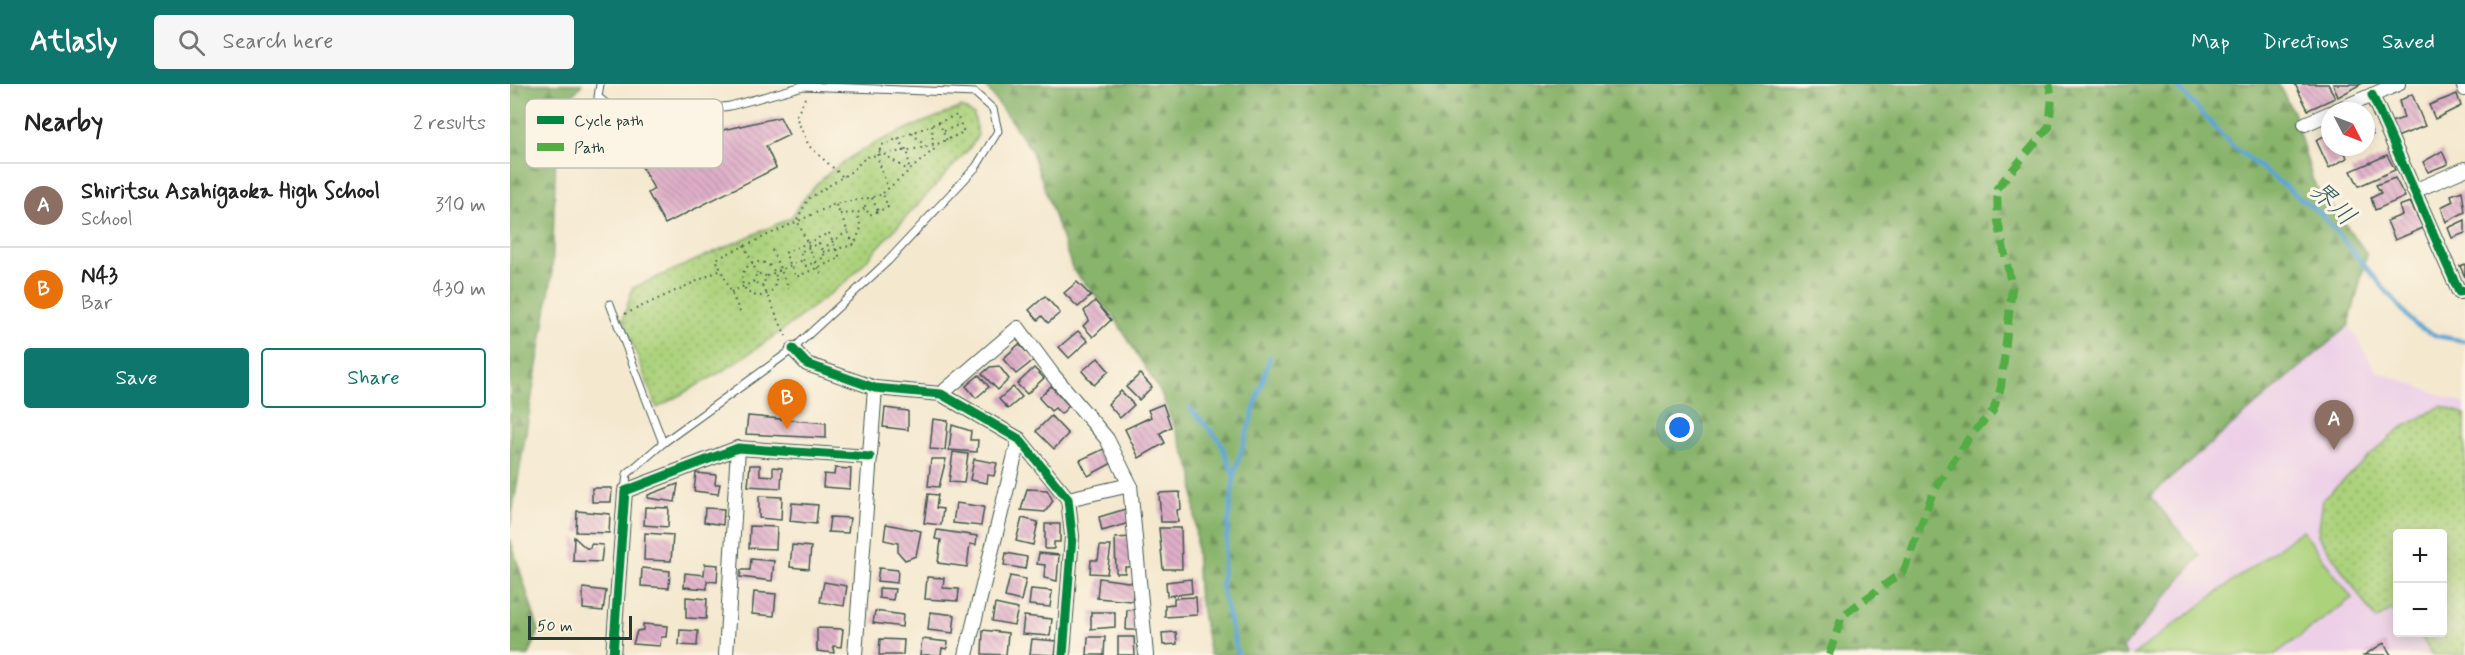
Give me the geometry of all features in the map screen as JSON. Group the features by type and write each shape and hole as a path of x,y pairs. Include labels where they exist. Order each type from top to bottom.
{"street":[{"path":"2356,102 2398,84"},
{"path":"2463,84 2465,89"},
{"path":"2372,95 2459,292 2465,291"},
{"path":"2305,124 2321,117"},
{"path":"2414,191 2465,169"},
{"path":"941,394 1018,328 1052,374 1107,439 1130,485 1146,655"},
{"path":"793,349 807,364 875,388 941,394 1019,439 1068,499 1072,536 1064,655"},
{"path":"855,655 875,388"},
{"path":"966,655 1019,439"},
{"path":"613,655 625,491 738,448 870,457"},
{"path":"726,655 738,448"},
{"path":"1068,499 1130,485"}],"lane":[{"path":"600,84 598,97 600,99"},
{"path":"625,491 627,474 663,443 793,349 904,244 976,167 998,131 993,109 975,93 811,86 723,107"},
{"path":"609,304 663,443"}],"path":[{"path":"811,86 796,117 809,146 843,177"},
{"path":"797,220 808,199 843,177 866,157 877,156 886,155 908,152 933,146 964,132 957,115 882,145 877,156 888,189"},
{"path":"939,122 947,141"},
{"path":"932,124 933,146"},
{"path":"943,131 961,124"},
{"path":"912,133 926,147"},
{"path":"897,138 908,152 909,171"},
{"path":"740,312 716,259 835,204 854,200 863,201 883,194 940,144"},
{"path":"879,151 909,171"},
{"path":"863,201 869,215 888,207 883,194"},
{"path":"872,198 878,211"},
{"path":"835,204 854,245"},
{"path":"840,214 857,213 866,208"},
{"path":"854,245 861,228 857,213"},
{"path":"797,220 821,274"},
{"path":"822,250 848,231"},
{"path":"829,233 840,258 796,277 785,252 807,243 829,233"},
{"path":"819,243 822,250 825,257 806,266 800,252 819,243"},
{"path":"744,245 757,273 766,276 803,260"},
{"path":"822,250 854,245"},
{"path":"772,250 789,289"},
{"path":"753,264 767,264 775,272 776,284 767,294 752,295 744,286 743,275 753,264"},
{"path":"615,319 721,270"},
{"path":"731,292 753,282 757,273"},
{"path":"763,286 766,276"},
{"path":"753,282 763,286 793,349"}],"shaded area":[{"path":"2349,325 2377,371 2465,404 2465,655 2127,655 2123,648 2200,556 2150,497"}],"green space":[{"path":"510,84 582,84 570,99 525,99 525,168 555,168 552,276 510,527"},
{"path":"984,84 2278,84 2293,112 2313,181 2367,254 2349,325 2150,496 2200,556 2123,648 2127,655 1210,655 1198,590 1193,474 1161,393 1113,315 1073,270 1031,149"},
{"path":"962,107 974,115 978,135 969,149 849,279 783,330 726,369 657,408 623,319 633,288 791,218 806,196 824,177 844,162 889,137"},
{"path":"2441,406 2465,414 2465,655 2432,655 2421,637 2447,637 2447,529 2393,529 2393,612 2390,611 2376,620 2318,535 2323,499 2398,430"},
{"path":"2302,530 2352,598 2274,655 2133,655"},
{"path":"510,539 539,631 529,655 510,655"}],"building":[{"path":"2295,84 2328,84 2335,98 2321,102 2321,104 2308,110"},
{"path":"2333,84 2361,84 2338,97"},
{"path":"2412,94 2425,126 2397,137 2391,122 2404,118 2399,101"},
{"path":"2457,94 2461,106 2435,119 2429,105"},
{"path":"780,117 789,135 766,146 776,168 665,224 648,193 654,189 643,168 723,168 723,130"},
{"path":"2321,138 2321,151 2316,140"},
{"path":"2442,151 2448,164 2428,172 2423,162"},
{"path":"2387,155 2395,170 2359,186 2351,171"},
{"path":"2323,156 2346,156 2347,158 2329,168"},
{"path":"2395,178 2405,197 2375,210 2371,198 2381,193 2376,185"},
{"path":"2462,191 2465,212 2446,222 2441,207 2453,201 2451,195"},
{"path":"2410,202 2423,228 2395,240 2387,221 2402,215 2399,206"},
{"path":"2465,220 2465,233 2452,238 2448,228"},
{"path":"2465,264 2465,277 2460,266"},
{"path":"1077,282 1091,296 1078,307 1064,293"},
{"path":"1045,296 1060,313 1048,323 1042,316 1038,320 1029,310"},
{"path":"1095,301 1111,320 1093,337 1083,326 1089,320 1084,311"},
{"path":"1078,331 1088,341 1069,358 1059,347"},
{"path":"1019,344 1034,360 1016,374 1003,359"},
{"path":"1098,358 1109,371 1094,385 1082,371"},
{"path":"999,366 1009,379 998,390 982,374 990,367"},
{"path":"1034,368 1044,378 1027,394 1017,384"},
{"path":"1140,374 1152,387 1139,400 1126,387"},
{"path":"979,375 989,387 976,398 966,386"},
{"path":"1051,386 1069,406 1061,414 1055,408 1051,411 1039,398"},
{"path":"1013,387 1022,397 1008,409 999,399"},
{"path":"1121,391 1134,405 1120,418 1108,404"},
{"path":"1163,404 1171,427 1160,433 1165,443 1139,458 1125,429 1151,417 1148,410"},
{"path":"885,408 908,411 908,430 883,427"},
{"path":"748,416 826,423 826,438 746,434"},
{"path":"1051,416 1068,434 1054,449 1036,431"},
{"path":"933,419 948,421 945,450 930,449"},
{"path":"952,425 971,431 970,440 978,440 977,452 949,450"},
{"path":"1106,448 1114,462 1088,476 1080,460"},
{"path":"953,452 968,454 964,483 949,482"},
{"path":"931,459 946,459 939,487 928,486"},
{"path":"974,459 997,463 994,476 988,475 987,483 970,480"},
{"path":"750,465 760,465 760,475 773,476 773,467 782,468 781,488 748,486"},
{"path":"835,468 851,469 850,489 823,487 824,474 834,475"},
{"path":"696,473 716,475 715,484 720,484 718,494 694,491"},
{"path":"678,484 675,502 648,498 648,495"},
{"path":"592,488 612,488 611,502 592,502"},
{"path":"1027,489 1047,490 1053,501 1045,512 1021,510"},
{"path":"1180,492 1181,509 1177,510 1178,522 1161,522 1159,493"},
{"path":"928,494 938,495 936,508 943,509 941,525 924,523"},
{"path":"759,496 782,497 781,520 759,518"},
{"path":"792,503 818,505 816,524 790,521"},
{"path":"956,503 984,507 981,526 953,523"},
{"path":"645,507 669,508 668,527 644,525"},
{"path":"705,508 724,509 723,525 704,522"},
{"path":"1126,509 1129,523 1102,531 1099,517"},
{"path":"577,511 610,514 609,533 576,532"},
{"path":"830,517 850,518 848,533 828,532"},
{"path":"1022,518 1038,522 1033,545 1016,541"},
{"path":"886,524 921,531 916,556 905,560 898,552 898,543 884,540"},
{"path":"1045,524 1060,524 1060,542 1054,542 1054,549 1045,549"},
{"path":"750,526 777,527 776,549 749,548"},
{"path":"1159,528 1181,528 1182,569 1163,569"},
{"path":"937,530 977,536 976,545 970,544 967,567 938,563 941,540 935,539"},
{"path":"645,533 673,535 671,561 644,560"},
{"path":"574,537 586,548 590,548 591,544 603,545 601,562 573,561"},
{"path":"1132,537 1133,567 1125,567 1125,573 1116,573 1115,538"},
{"path":"792,545 811,547 809,569 790,567"},
{"path":"1100,546 1111,546 1107,574 1090,573 1091,560 1098,560"},
{"path":"1006,553 1027,557 1025,569 1004,565"},
{"path":"1039,553 1059,555 1057,581 1044,578 1045,565 1037,564"},
{"path":"751,559 774,561 772,581 740,577 741,570 750,570"},
{"path":"705,564 718,565 717,582 707,581 707,589 684,587 685,573 704,575"},
{"path":"642,568 670,571 669,588 641,586"},
{"path":"879,568 898,570 897,583 877,581"},
{"path":"1010,576 1026,579 1021,601 1005,597"},
{"path":"927,577 944,578 943,588 959,589 958,601 925,599"},
{"path":"1099,578 1135,583 1132,601 1097,598"},
{"path":"1191,579 1192,593 1167,596 1166,582"},
{"path":"824,582 847,586 844,606 820,602"},
{"path":"583,588 606,591 603,611 583,609"},
{"path":"879,588 895,589 893,600 879,598"},
{"path":"1031,589 1052,591 1050,607 1029,605"},
{"path":"754,592 776,594 774,616 752,614"},
{"path":"686,597 707,599 706,619 686,618"},
{"path":"1196,597 1197,615 1165,617 1165,605 1174,604 1174,598"},
{"path":"995,604 1018,609 1014,625 992,621"},
{"path":"1141,609 1142,630 1126,630 1127,610"},
{"path":"875,611 903,615 902,627 873,623"},
{"path":"930,612 955,615 953,633 928,630"},
{"path":"1091,612 1115,612 1115,627 1091,629"},
{"path":"1024,616 1052,619 1050,636 1022,634"},
{"path":"643,624 667,626 666,637 661,637 660,646 633,644 637,631 643,630"},
{"path":"817,628 843,629 841,647 833,646 834,653 817,651"},
{"path":"680,630 698,631 697,646 679,645"},
{"path":"983,630 1008,633 1006,655 982,654"},
{"path":"1176,632 1177,644 1163,645 1162,633"},
{"path":"1088,637 1105,637 1104,655 1087,655"},
{"path":"1118,637 1134,637 1135,655 1118,655"},
{"path":"880,639 904,640 903,655 879,655"},
{"path":"922,639 948,642 947,649 942,648 941,655 920,655"},
{"path":"1032,639 1057,641 1055,655 1030,654"},
{"path":"2384,643 2391,655 2364,655"}],"waterway":[{"name":"界川","path":"2175,84 2231,145 2321,214 2415,325 2437,336 2465,341"},
{"path":"1234,475 1270,357"},
{"path":"1190,408 1220,441 1234,476 1221,586 1238,655"}],"marked path":[{"path":"1829,655 1842,616 1904,571 1933,492 1971,435 1993,411 2001,387 2012,288 1998,221 1997,188 2049,127 2052,97 2049,84"}],"cycle path":[{"path":"2372,95 2459,292 2465,291"},
{"path":"793,349 807,364 875,388 941,394 1019,439 1068,499 1072,536 1063,655"},
{"path":"613,655 625,491 738,448 870,457"}],"place":[{"name":"N43","path":"787,429"},
{"name":"Shiritsu Asahigaoka High School","path":"2334,450"}]}
